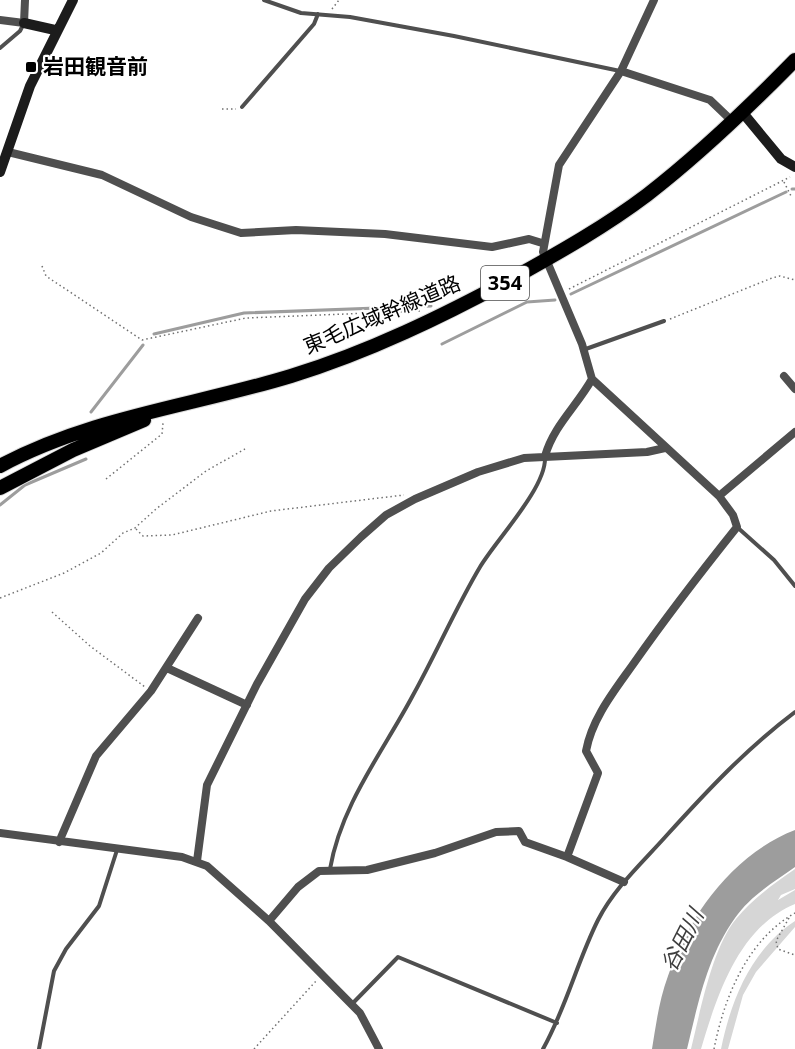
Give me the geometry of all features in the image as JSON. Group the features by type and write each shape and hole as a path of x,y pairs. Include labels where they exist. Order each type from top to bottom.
{"highway":[{"name":"東毛広域幹線道路","path":"0,466 60,438 97,425 162,411 346,358 435,319 546,260 645,196 738,118 795,60"},
{"name":"東毛広域幹線道路","path":"0,488 73,450 162,411"}],"street":[{"path":"24,23 25,0"},
{"path":"0,172 30,86 73,0"},
{"path":"567,856 598,773 586,751 594,726 616,687 655,632 737,527 733,515 719,496 592,379 583,350 546,260 542,243 559,165 621,71 654,0"},
{"path":"0,20 56,30"},
{"path":"621,71 710,100 738,118 781,159 795,167"},
{"path":"8,152 102,175 191,217 241,233 296,230 385,234 492,248 529,239 542,243"},
{"path":"784,376 795,389"},
{"path":"544,456 561,420 580,399 592,379"},
{"path":"719,496 795,432"},
{"path":"197,861 207,785 248,705 298,612 321,578 374,525 415,499 478,472 524,458 647,452 665,448"},
{"path":"59,842 96,756 151,691 198,618"},
{"path":"167,668 248,705"},
{"path":"268,921 305,879 319,870 367,870 435,853 505,830 519,831 525,842 567,856 624,882"},
{"path":"0,833 197,861 220,876 322,973 352,1004 369,1026 379,1049"}],"lane":[{"path":"264,0 285,9 454,36 621,71"},
{"path":"242,107 314,24 318,14"},
{"path":"0,48 20,31 24,23"},
{"path":"583,350 664,321"},
{"path":"330,869 353,797 394,730 470,583 494,544 534,490 542,474 544,456"},
{"path":"737,527 774,560 795,586"},
{"path":"543,1049 557,1023 580,960 599,919 624,882 726,772 795,712"},
{"path":"39,1049 54,971 66,949 99,906 117,849"},
{"path":"352,1004 398,957 557,1023"}],"path":[{"path":"328,15 339,0"},
{"path":"222,109 242,107"},
{"path":"560,294 784,181 795,173"},
{"path":"784,181 791,196"},
{"path":"42,266 46,276 142,340 246,318 416,310 435,319"},
{"path":"664,321 772,278 780,276 795,280"},
{"path":"106,479 162,434 162,411"},
{"path":"0,598 83,563 115,543 123,533 135,528 206,471 245,449"},
{"path":"135,528 143,536 172,535 271,511 407,495 415,499"},
{"path":"52,612 90,646 151,691"},
{"path":"714,1049 722,1012 736,978 764,940 795,913"},
{"path":"790,916 776,941 777,949 795,955"},
{"path":"254,1049 322,973"}],"shaded area":[{"path":"795,830 795,867 763,890 741,910 717,949 705,981 687,1049 652,1049 660,1003 668,976 677,953 701,909 716,889 752,854"},
{"path":"795,869 795,889 781,895 778,900 795,890 795,904 776,915 759,929 745,946 723,985 701,1049 691,1049 708,981 720,946 728,931 749,905"},
{"path":"795,921 795,927 756,972 743,995 728,1049 721,1049 731,1012 745,978 766,946"}],"waterway":[{"path":"571,294 786,192"},
{"path":"442,344 527,302 555,300"},
{"path":"154,334 244,313 431,306"},
{"path":"91,412 143,345"},
{"path":"0,505 25,485 86,459"}],"place":[{"name":"岩田観音前","path":"31,67"}],"water label":[{"name":"谷田川","path":"682,940"}]}
